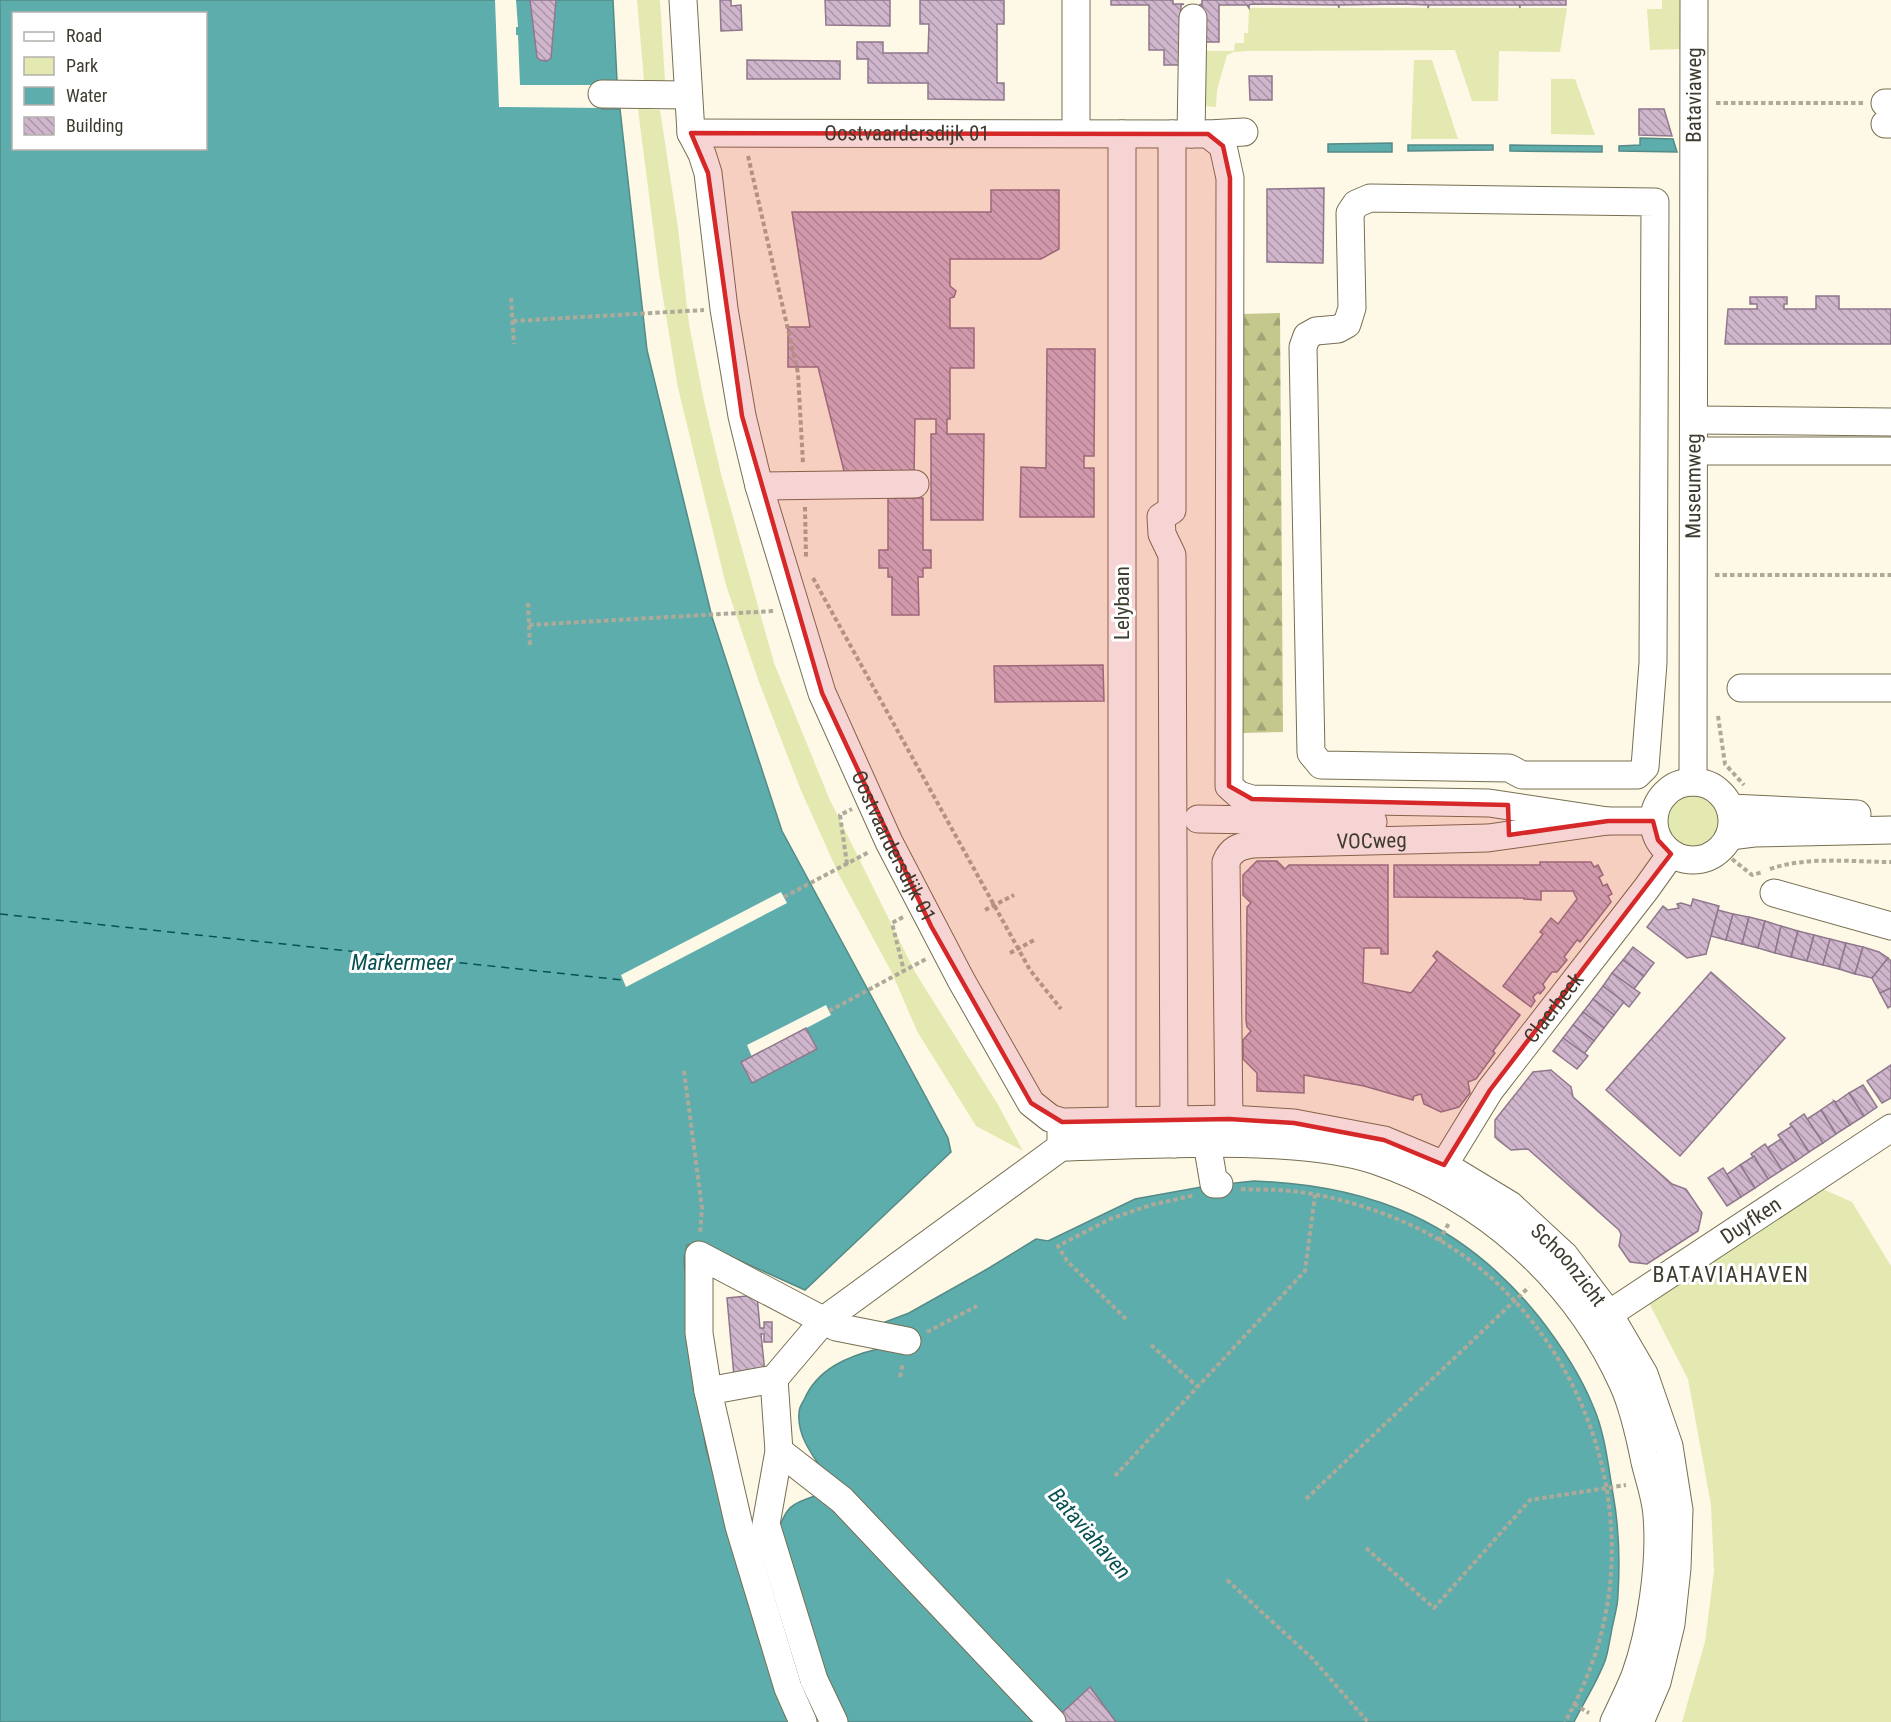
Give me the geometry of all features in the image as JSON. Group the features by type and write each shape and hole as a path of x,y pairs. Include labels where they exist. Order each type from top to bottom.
{"street":[{"name":"Oostvaardersdijk 01","path":"683,0 691,133 702,154 708,173 724,309 742,416 759,486 822,693 868,800 921,907 1031,1103 1050,1118 1062,1134"},
{"path":"1076,133 1077,0"},
{"name":"Bataviaweg","path":"1694,0 1695,192"},
{"path":"1174,1132 1172,555 1162,534 1161,517 1172,510 1190,134 1193,18"},
{"path":"602,94 688,96"},
{"path":"1122,134 1244,132"},
{"name":"Oostvaardersdijk 01","path":"691,133 1122,134"},
{"name":"Lelybaan","path":"1122,134 1122,1121"},
{"name":"VOCweg","path":"1190,134 1223,146 1230,178 1229,786 1234,792 1252,799 1489,803 1509,821"},
{"name":"Museumweg","path":"1693,782 1695,192"},
{"path":"1371,198 1655,202 1654,422 1653,663 1645,767 1637,775 1522,776 1509,768 1321,765 1311,753 1303,346 1307,336 1316,331 1338,329 1347,324 1353,308 1350,213 1356,204 1371,198"},
{"path":"1654,422 1694,429 1891,452"},
{"path":"1694,429 1891,422"},
{"path":"759,486 915,484"},
{"path":"1742,687 1891,688"},
{"path":"1725,843 1732,821 1730,808 1726,800 1715,789 1701,783 1679,784 1667,791 1659,801 1653,821 1658,840 1671,854 1682,859 1699,860 1711,857 1725,843 1754,832 1891,830"},
{"path":"1730,808 1891,814"},
{"path":"1198,819 1431,824 1509,821"},
{"name":"VOCweg","path":"1229,1119 1226,862 1234,850 1252,844 1488,838 1509,821 1653,821"},
{"name":"Claerbeek","path":"1444,1165 1490,1090 1671,854"},
{"path":"1774,893 1891,926"},
{"name":"Schoonzicht","path":"1122,1121 1174,1132 1229,1119 1294,1123 1384,1140 1444,1165 1510,1205 1565,1256 1609,1314 1644,1374 1669,1446 1679,1510 1677,1568 1671,1624 1657,1682 1640,1722"},
{"path":"708,1391 774,1379 825,1320 1062,1134 1122,1121"},
{"name":"Duyfken","path":"1609,1314 1891,1128"},
{"path":"1062,1134 1174,1132 1207,1143 1230,1142 1316,1148 1373,1159 1440,1189 1501,1227 1547,1268 1593,1328 1624,1385 1657,1515 1656,1575 1646,1637 1635,1675 1614,1722"},
{"path":"1207,1143 1216,1187"},
{"path":"803,1722 788,1688 739,1526 708,1391 699,1333 699,1255 836,1327 916,1337"},
{"path":"774,1379 779,1451 766,1524 814,1680 834,1722"},
{"path":"779,1451 842,1500 1052,1722"}],"path":[{"path":"1694,103 1888,114"},
{"path":"743,132 798,373 808,566"},
{"path":"512,298 514,344"},
{"path":"513,321 684,312"},
{"path":"810,573 1030,970 1061,1009"},
{"path":"1693,574 1891,576"},
{"path":"528,603 531,648"},
{"path":"529,625 761,612"},
{"path":"1718,712 1725,764 1742,783 1751,788"},
{"path":"847,864 840,815 868,800"},
{"path":"1725,843 1752,875 1786,863 1891,862"},
{"path":"784,897 861,857"},
{"path":"985,910 1014,895"},
{"path":"903,971 892,923 921,907"},
{"path":"1010,953 1036,939"},
{"path":"829,1011 916,964"},
{"path":"684,1071 702,1208"},
{"path":"1126,1319 1067,1261 1058,1246 1120,1216 1216,1187 1290,1191 1362,1205 1424,1232 1476,1265 1515,1301 1556,1353 1593,1433 1606,1489 1610,1520 1610,1580 1606,1612 1594,1658 1564,1722"},
{"path":"1115,1476 1305,1271 1316,1195"},
{"path":"1440,1241 1449,1223"},
{"path":"1306,1499 1529,1287"},
{"path":"916,1337 977,1306"},
{"path":"1151,1345 1198,1387"},
{"path":"1366,1548 1434,1608 1530,1500 1626,1485"},
{"path":"1227,1580 1312,1658 1368,1722"},
{"path":"1574,1704 1589,1713"}],"highlighted area":[{"path":"691,133 1208,134 1223,146 1230,178 1229,786 1252,799 1508,805 1509,835 1608,821 1653,821 1658,840 1671,854 1490,1090 1444,1165 1384,1140 1294,1123 1229,1119 1062,1122 1031,1103 931,926 822,693 742,416 708,173"}],"green space":[{"path":"637,0 660,0 665,81 644,80"},
{"path":"1662,0 1680,0 1680,49 1650,50 1647,9 1662,9"},
{"path":"1249,8 1567,8 1560,52 1499,51 1498,101 1472,101 1455,50 1248,51 1227,55 1217,90 1216,107 1202,106 1204,51 1234,51 1235,43 1244,43 1244,33 1248,33"},
{"path":"1414,60 1432,60 1458,139 1411,139"},
{"path":"1551,79 1575,79 1595,135 1551,134"},
{"path":"638,109 660,110 678,228 689,324 704,401 721,474 774,663 829,798 915,972 997,1103 1023,1151 976,1126 917,1031 892,973 839,875 800,788 759,682 726,585 678,388 659,273"},
{"path":"1280,313 1283,732 1243,733 1240,314"},
{"path":"1688,796 1698,796 1711,803 1718,816 1718,826 1711,839 1698,846 1688,846 1679,842 1672,835 1668,826 1668,816 1672,807 1679,800"},
{"path":"1816,1186 1852,1202 1891,1266 1891,1722 1682,1722 1705,1642 1714,1571 1711,1505 1688,1379 1647,1299"}],"water":[{"name":"Markermeer","path":"0,0 613,0 617,81 602,81 602,109 620,109 647,350 712,617 782,831 948,1138 951,1152 805,1290 701,1243 687,1245 684,1260 692,1358 706,1449 748,1585 795,1722 0,1722"},
{"path":"1640,138 1673,139 1677,152 1619,151 1619,146 1640,145"},
{"path":"1392,143 1392,152 1328,152 1328,144"},
{"path":"1408,145 1493,145 1493,150 1408,151"},
{"path":"1510,145 1602,146 1602,152 1510,151"},
{"name":"Bataviahaven","path":"1254,1181 1297,1184 1376,1201 1413,1215 1447,1234 1479,1257 1510,1284 1547,1327 1576,1371 1597,1416 1608,1461 1617,1519 1619,1569 1617,1604 1606,1658 1574,1722 1057,1722 824,1472 810,1452 800,1429 799,1413 810,1389 825,1372 845,1360 878,1349 885,1322 909,1313 1036,1239 1048,1241 1135,1199 1207,1186"},
{"path":"815,1496 840,1503 1045,1722 848,1722 825,1672 777,1532 790,1508 800,1501"}],"pier":[{"path":"495,0 516,0 520,85 603,85 602,108 499,107"},
{"path":"781,892 787,903 626,987 621,975"},
{"path":"826,1005 831,1015 752,1057 747,1045"}],"building":[{"path":"530,0 556,0 551,58 547,61 537,57"},
{"path":"720,0 731,0 731,6 741,5 742,30 721,31"},
{"path":"825,0 890,0 890,26 826,25"},
{"path":"920,0 1004,0 1004,24 997,24 997,83 1004,83 1004,100 928,99 928,83 868,83 868,59 857,59 857,42 883,42 883,53 928,53 929,24 920,24"},
{"path":"1111,0 1173,0 1173,4 1184,4 1181,5 1181,65 1164,65 1164,50 1149,50 1149,5 1111,5"},
{"path":"1202,0 1566,0 1566,5 1520,5 1520,8 1519,5 1429,5 1428,8 1428,5 1402,4 1339,5 1339,8 1338,5 1252,4 1249,8 1247,5 1219,5 1219,42 1202,42 1202,5 1199,5 1202,4"},
{"path":"747,60 840,61 840,79 747,79"},
{"path":"1249,76 1272,76 1272,100 1250,100"},
{"path":"1639,109 1664,109 1672,136 1639,135"},
{"path":"1324,188 1323,263 1267,262 1267,189"},
{"path":"991,190 1059,190 1059,249 1041,259 950,259 950,286 956,291 954,297 950,298 950,328 974,328 974,368 950,368 950,419 947,419 947,434 984,434 983,520 931,520 931,434 936,434 936,419 915,419 914,475 845,475 818,367 788,367 788,327 810,327 792,212 991,212"},
{"path":"1816,296 1839,296 1839,309 1891,309 1891,344 1725,344 1728,309 1757,309 1757,304 1750,304 1750,297 1787,297 1784,309 1816,309"},
{"path":"1047,349 1095,349 1094,456 1084,456 1084,468 1094,468 1094,517 1020,517 1021,467 1046,468"},
{"path":"888,498 923,498 923,550 931,550 931,568 923,568 923,577 918,577 919,615 892,615 892,577 888,577 888,568 879,568 879,550 888,550"},
{"path":"1103,665 1104,701 995,702 994,666"},
{"path":"1257,861 1277,861 1285,869 1289,865 1388,865 1388,954 1381,954 1381,948 1364,948 1363,983 1411,993 1437,960 1433,956 1437,951 1520,1015 1493,1051 1495,1053 1476,1079 1468,1082 1470,1093 1459,1107 1441,1112 1424,1104 1421,1094 1414,1096 1413,1100 1364,1086 1304,1075 1304,1093 1257,1091 1257,1073 1243,1059 1243,1040 1251,1031 1247,1027 1246,1020 1247,907 1251,903 1243,895 1243,875"},
{"path":"1540,862 1591,862 1594,867 1598,865 1603,875 1599,877 1603,886 1607,884 1612,894 1608,896 1611,902 1580,942 1577,940 1564,957 1567,960 1557,972 1552,972 1543,984 1545,988 1540,994 1538,992 1533,997 1535,1001 1531,1007 1503,986 1543,934 1540,932 1551,918 1558,924 1577,899 1573,891 1541,891 1541,900 1394,897 1394,865 1540,865"},
{"path":"1693,899 1719,906 1706,954 1687,958 1647,927 1663,906 1668,910 1679,908 1677,904 1681,903 1691,906"},
{"path":"1718,910 1733,914 1726,940 1711,936"},
{"path":"1733,914 1749,917 1742,944 1726,940"},
{"path":"1749,917 1765,921 1758,948 1742,944"},
{"path":"1765,921 1781,926 1775,953 1758,948"},
{"path":"1781,926 1798,931 1791,957 1775,953"},
{"path":"1798,931 1814,935 1807,961 1791,957"},
{"path":"1814,935 1830,939 1823,965 1807,961"},
{"path":"1830,939 1846,943 1839,969 1823,965"},
{"path":"1846,943 1863,947 1855,974 1839,969"},
{"path":"1633,947 1654,963 1644,976 1623,960"},
{"path":"1863,947 1879,952 1888,958 1872,978 1855,974"},
{"path":"1888,958 1891,961 1891,988 1880,993 1872,978"},
{"path":"1623,960 1644,976 1634,989 1612,973"},
{"path":"1711,972 1785,1038 1680,1156 1606,1090"},
{"path":"1612,973 1640,993 1629,1007 1603,986"},
{"path":"1603,986 1624,1002 1614,1015 1593,999"},
{"path":"1891,988 1891,1006 1888,1008 1880,993"},
{"path":"1593,999 1614,1015 1604,1028 1583,1012"},
{"path":"1583,1012 1604,1028 1594,1041 1573,1025"},
{"path":"1573,1025 1594,1041 1584,1054 1563,1038"},
{"path":"806,1028 817,1049 752,1083 741,1062"},
{"path":"1563,1038 1588,1056 1577,1069 1553,1051"},
{"path":"1891,1065 1891,1098 1882,1103 1867,1081"},
{"path":"1551,1070 1571,1087 1573,1097 1672,1184 1686,1189 1702,1213 1698,1231 1647,1264 1630,1262 1619,1246 1621,1234 1619,1230 1528,1149 1511,1150 1495,1137 1495,1120 1533,1072"},
{"path":"1863,1085 1877,1107 1864,1116 1849,1093"},
{"path":"1849,1093 1864,1116 1850,1125 1834,1101 1836,1102"},
{"path":"1834,1101 1850,1125 1836,1134 1821,1110"},
{"path":"1821,1110 1836,1134 1823,1143 1807,1119"},
{"path":"1804,1114 1823,1143 1809,1152 1790,1124"},
{"path":"1792,1126 1809,1152 1796,1161 1778,1135"},
{"path":"1781,1139 1796,1161 1782,1170 1767,1148"},
{"path":"1765,1144 1782,1170 1768,1179 1751,1154"},
{"path":"1754,1156 1768,1179 1755,1188 1740,1165"},
{"path":"1740,1165 1755,1188 1741,1197 1726,1175"},
{"path":"1723,1168 1741,1197 1727,1206 1708,1178"},
{"path":"757,1295 760,1328 764,1328 764,1322 772,1322 772,1342 764,1342 764,1334 761,1334 765,1373 734,1376 727,1298"},
{"path":"1090,1687 1116,1722 1052,1722"}],"ferry route":[{"path":"0,914 623,980"}],"district":[{"name":"BATAVIAHAVEN","path":"1731,1274"}]}
